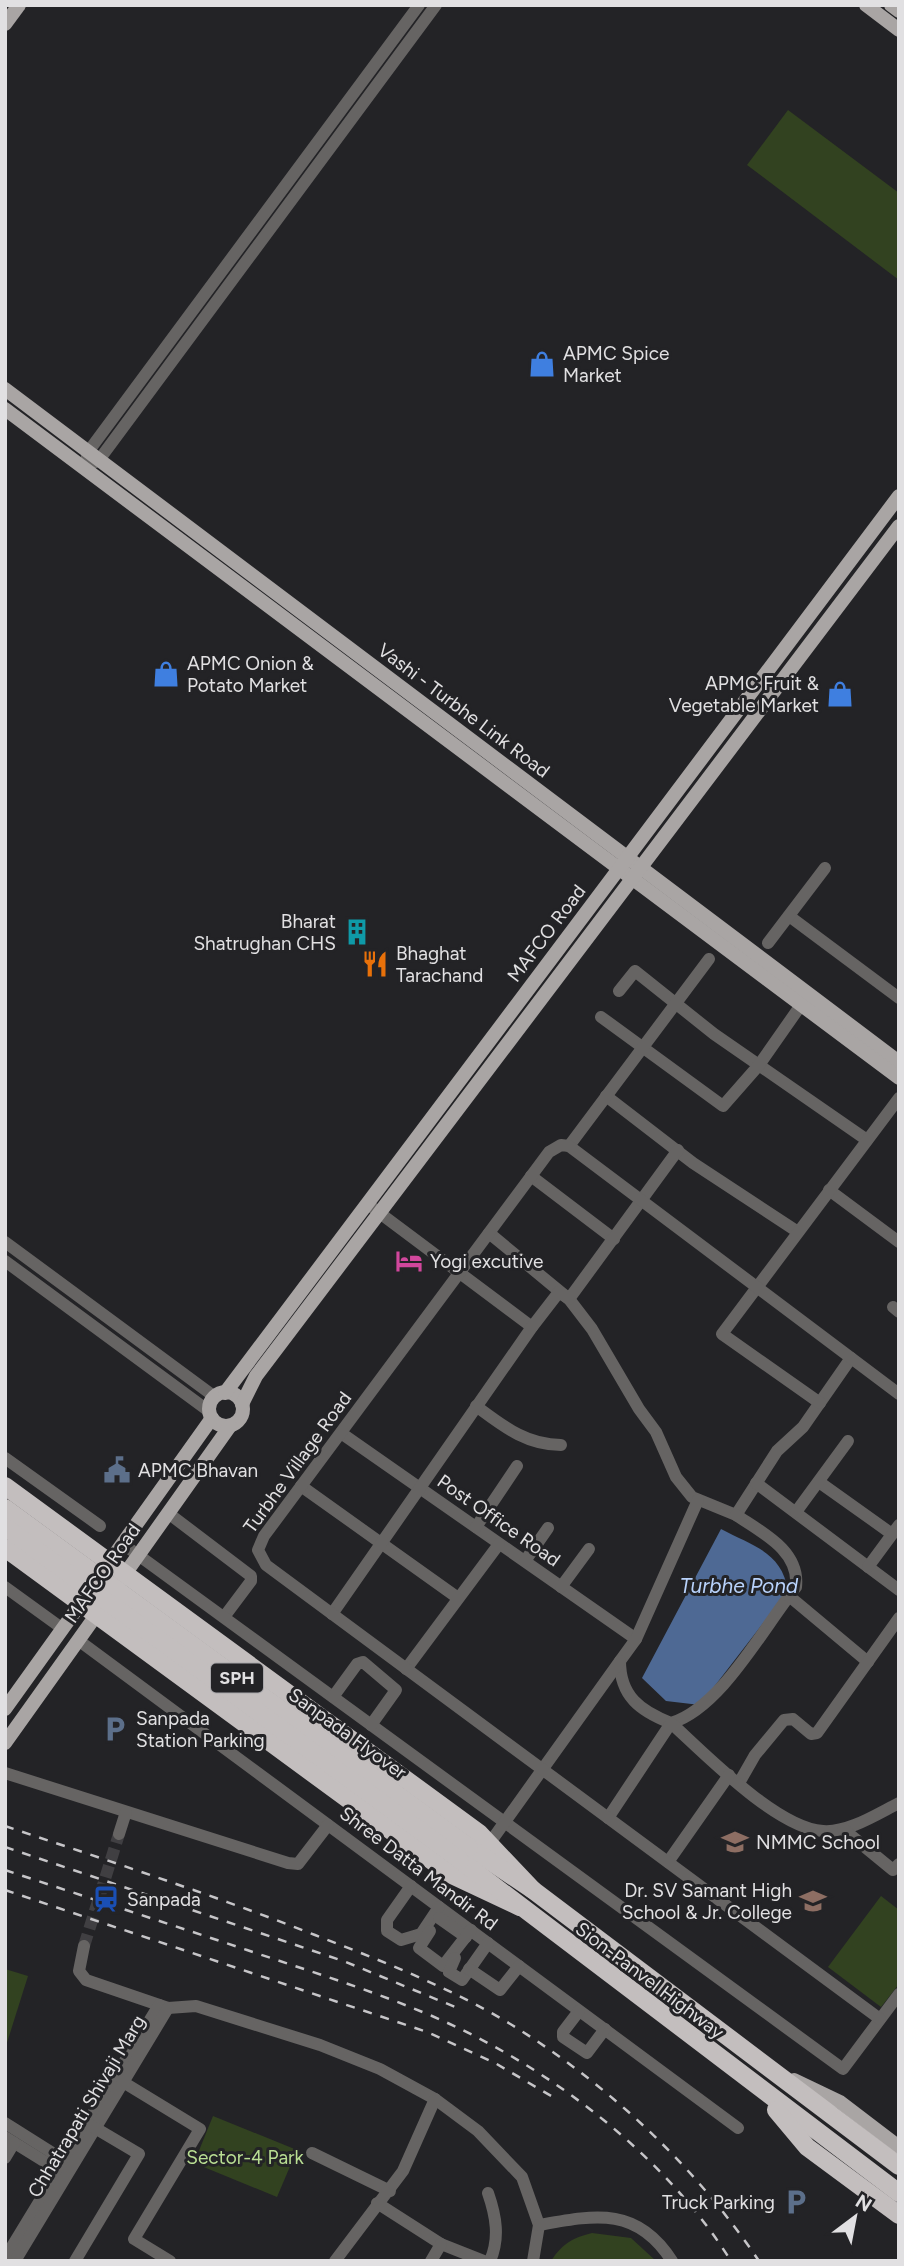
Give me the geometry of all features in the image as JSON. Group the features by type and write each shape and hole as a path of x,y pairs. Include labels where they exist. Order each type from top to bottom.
{"highway":[{"path":"5,1486 489,1844 533,1890"},
{"name":"Sanpada Flyover","path":"5,1508 465,1854 520,1907"},
{"path":"47,1516 11,1552 450,1874 520,1907"},
{"name":"Sanpada Flyover","path":"5,1527 465,1854 533,1890"},
{"name":"Sion-Panvel Highway","path":"533,1890 769,2069"},
{"name":"Sion-Panvel Highway","path":"520,1907 756,2086"},
{"name":"SPH","path":"769,2069 899,2166"},
{"path":"756,2086 807,2147 899,2214"},
{"name":"SPH","path":"756,2086 899,2193"},
{"path":"786,2108 812,2116 899,2181"}],"main road":[{"path":"5,24 19,5"},
{"path":"866,5 899,30"},
{"path":"891,5 899,11"},
{"name":"Vashi - Turbhe Link Road","path":"5,390 899,1078"},
{"name":"Vashi - Turbhe Link Road","path":"5,409 450,733"},
{"name":"MAFCO Road","path":"220,1395 363,1210 899,496"},
{"name":"MAFCO Road","path":"242,1404 256,1376 899,526"},
{"name":"Vashi - Turbhe Link Road","path":"636,873 899,1062"},
{"path":"220,1395 236,1395 242,1404 240,1420 230,1426 220,1425 211,1415 220,1395"},
{"name":"MAFCO Road","path":"5,1709 110,1563 211,1415"},
{"name":"MAFCO Road","path":"5,1743 230,1426"},
{"path":"769,2069 840,2102 899,2147"}],"street":[{"path":"93,456 419,5"},
{"path":"84,468 436,5"},
{"path":"768,943 825,868"},
{"path":"789,916 899,998"},
{"path":"709,959 569,1146 899,1394"},
{"path":"620,992 635,971 676,1005 867,1140"},
{"path":"601,1017 723,1106 759,1065 801,1005"},
{"path":"461,1079 474,1088"},
{"path":"606,1096 718,1180 740,1191 798,1232"},
{"path":"820,1403 722,1334 899,1098"},
{"name":"Turbhe Village Road","path":"569,1146 554,1147 531,1176 264,1536 259,1555 266,1565 880,2019"},
{"path":"569,1299 678,1150"},
{"path":"531,1176 614,1239"},
{"path":"829,1190 899,1242"},
{"path":"363,1210 459,1273 532,1327"},
{"path":"489,1233 569,1299 592,1329 639,1409 656,1432 676,1477 698,1500 736,1516 782,1548 797,1574 796,1587 716,1694 688,1718 671,1723 608,1818"},
{"path":"5,1242 220,1395"},
{"path":"5,1261 211,1415"},
{"path":"332,1614 532,1327 559,1292 569,1299"},
{"path":"736,1516 777,1451 803,1427 851,1358"},
{"path":"476,1406 519,1436 539,1445 561,1445"},
{"name":"Post Office Road","path":"341,1433 636,1639"},
{"path":"796,1513 848,1441"},
{"path":"5,1458 100,1526"},
{"path":"476,1527 517,1466"},
{"path":"819,1482 896,1530 868,1567"},
{"path":"756,1483 899,1590"},
{"path":"301,1486 458,1598"},
{"path":"489,1844 636,1639 698,1500"},
{"path":"168,1513 251,1576 251,1581 224,1617"},
{"path":"525,1561 548,1528"},
{"path":"123,1544 843,2069 899,1994"},
{"path":"406,1669 499,1544"},
{"path":"561,1587 589,1549"},
{"path":"5,1587 63,1629"},
{"path":"789,1596 868,1662"},
{"path":"668,1862 784,1720 793,1720 811,1734 817,1733 899,1618"},
{"name":"Shree Datta Mandir Rd","path":"78,1640 411,1886 470,1935 605,2029 738,2128"},
{"path":"620,1661 622,1684 628,1696 651,1715 671,1723 734,1779 785,1819 822,1831 843,1829 899,1803"},
{"path":"333,1697 357,1664 363,1662 396,1690 371,1725"},
{"path":"5,1773 298,1864 328,1825"},
{"path":"119,1834 126,1812"},
{"path":"843,1829 894,1870 899,1864"},
{"path":"411,1886 387,1920 387,1931 401,1940 417,1936 441,1912"},
{"path":"441,1912 419,1948 441,1965 445,1965 470,1935"},
{"path":"470,1935 449,1972 461,1980 485,1946"},
{"path":"85,1946 79,1964 81,1977 164,2006 197,2006 320,2045 380,2069 435,2099 478,2131 522,2177 539,2225 533,2261"},
{"path":"469,1969 498,1990 516,1969"},
{"name":"Chhatrapati Shivaji Marg","path":"15,2261 66,2168 164,2006"},
{"path":"579,2011 563,2032 564,2037 587,2053 605,2029"},
{"path":"119,2079 200,2129 134,2239 170,2261"},
{"path":"335,2261 377,2203 390,2192 403,2171 435,2099"},
{"path":"5,2123 66,2168"},
{"path":"75,2261 139,2154 91,2126"},
{"path":"5,2158 10,2140 66,2168"},
{"path":"312,2153 390,2192"},
{"name":"Chhatrapati Shivaji Marg","path":"5,2258 66,2168"},
{"path":"488,2193 496,2228 495,2249 490,2261"},
{"path":"377,2203 441,2244 484,2261"},
{"path":"539,2225 590,2216 616,2217 637,2225 654,2239 672,2261"},
{"path":"431,2261 441,2244"}],"green space":[{"path":"788,110 899,193 899,280 747,165"},
{"path":"881,1896 899,1910 899,1984 881,2007 828,1967"},
{"path":"5,1969 28,1976 5,2049"},
{"name":"Sector-4 Park","path":"213,2116 297,2150 277,2197 194,2163"},
{"path":"592,2233 631,2238 656,2261 551,2261 568,2242"}],"water":[{"name":"Turbhe Pond","path":"721,1529 755,1546 773,1559 780,1567 788,1591 700,1705 666,1701 642,1678"}],"tunnel":[{"path":"84,1946 119,1834"}],"railway":[{"path":"5,1826 277,1920 416,1976 512,2025 583,2074 648,2130 707,2192 759,2261"},
{"path":"5,1847 346,1962 460,2009"},
{"path":"5,1870 363,1989 475,2036 560,2087 637,2149 672,2184 731,2261"},
{"path":"5,1890 427,2032 495,2063 558,2100"}],"place":[{"name":"APMC Spice Market","path":"542,364"},
{"name":"APMC Onion & Potato Market","path":"166,674"},
{"name":"APMC Fruit & Vegetable Market","path":"840,694"},
{"name":"Bharat Shatrughan CHS","path":"357,932"},
{"name":"Bhaghat Tarachand","path":"375,964"},
{"name":"Yogi excutive","path":"409,1261"},
{"name":"APMC Bhavan","path":"117,1470"},
{"name":"Sanpada Station Parking","path":"115,1729"},
{"name":"NMMC School","path":"735,1842"},
{"name":"Sanpada","path":"106,1899"},
{"name":"Dr. SV Samant High School & Jr. College","path":"813,1901"},
{"name":"Truck Parking","path":"796,2202"}]}
